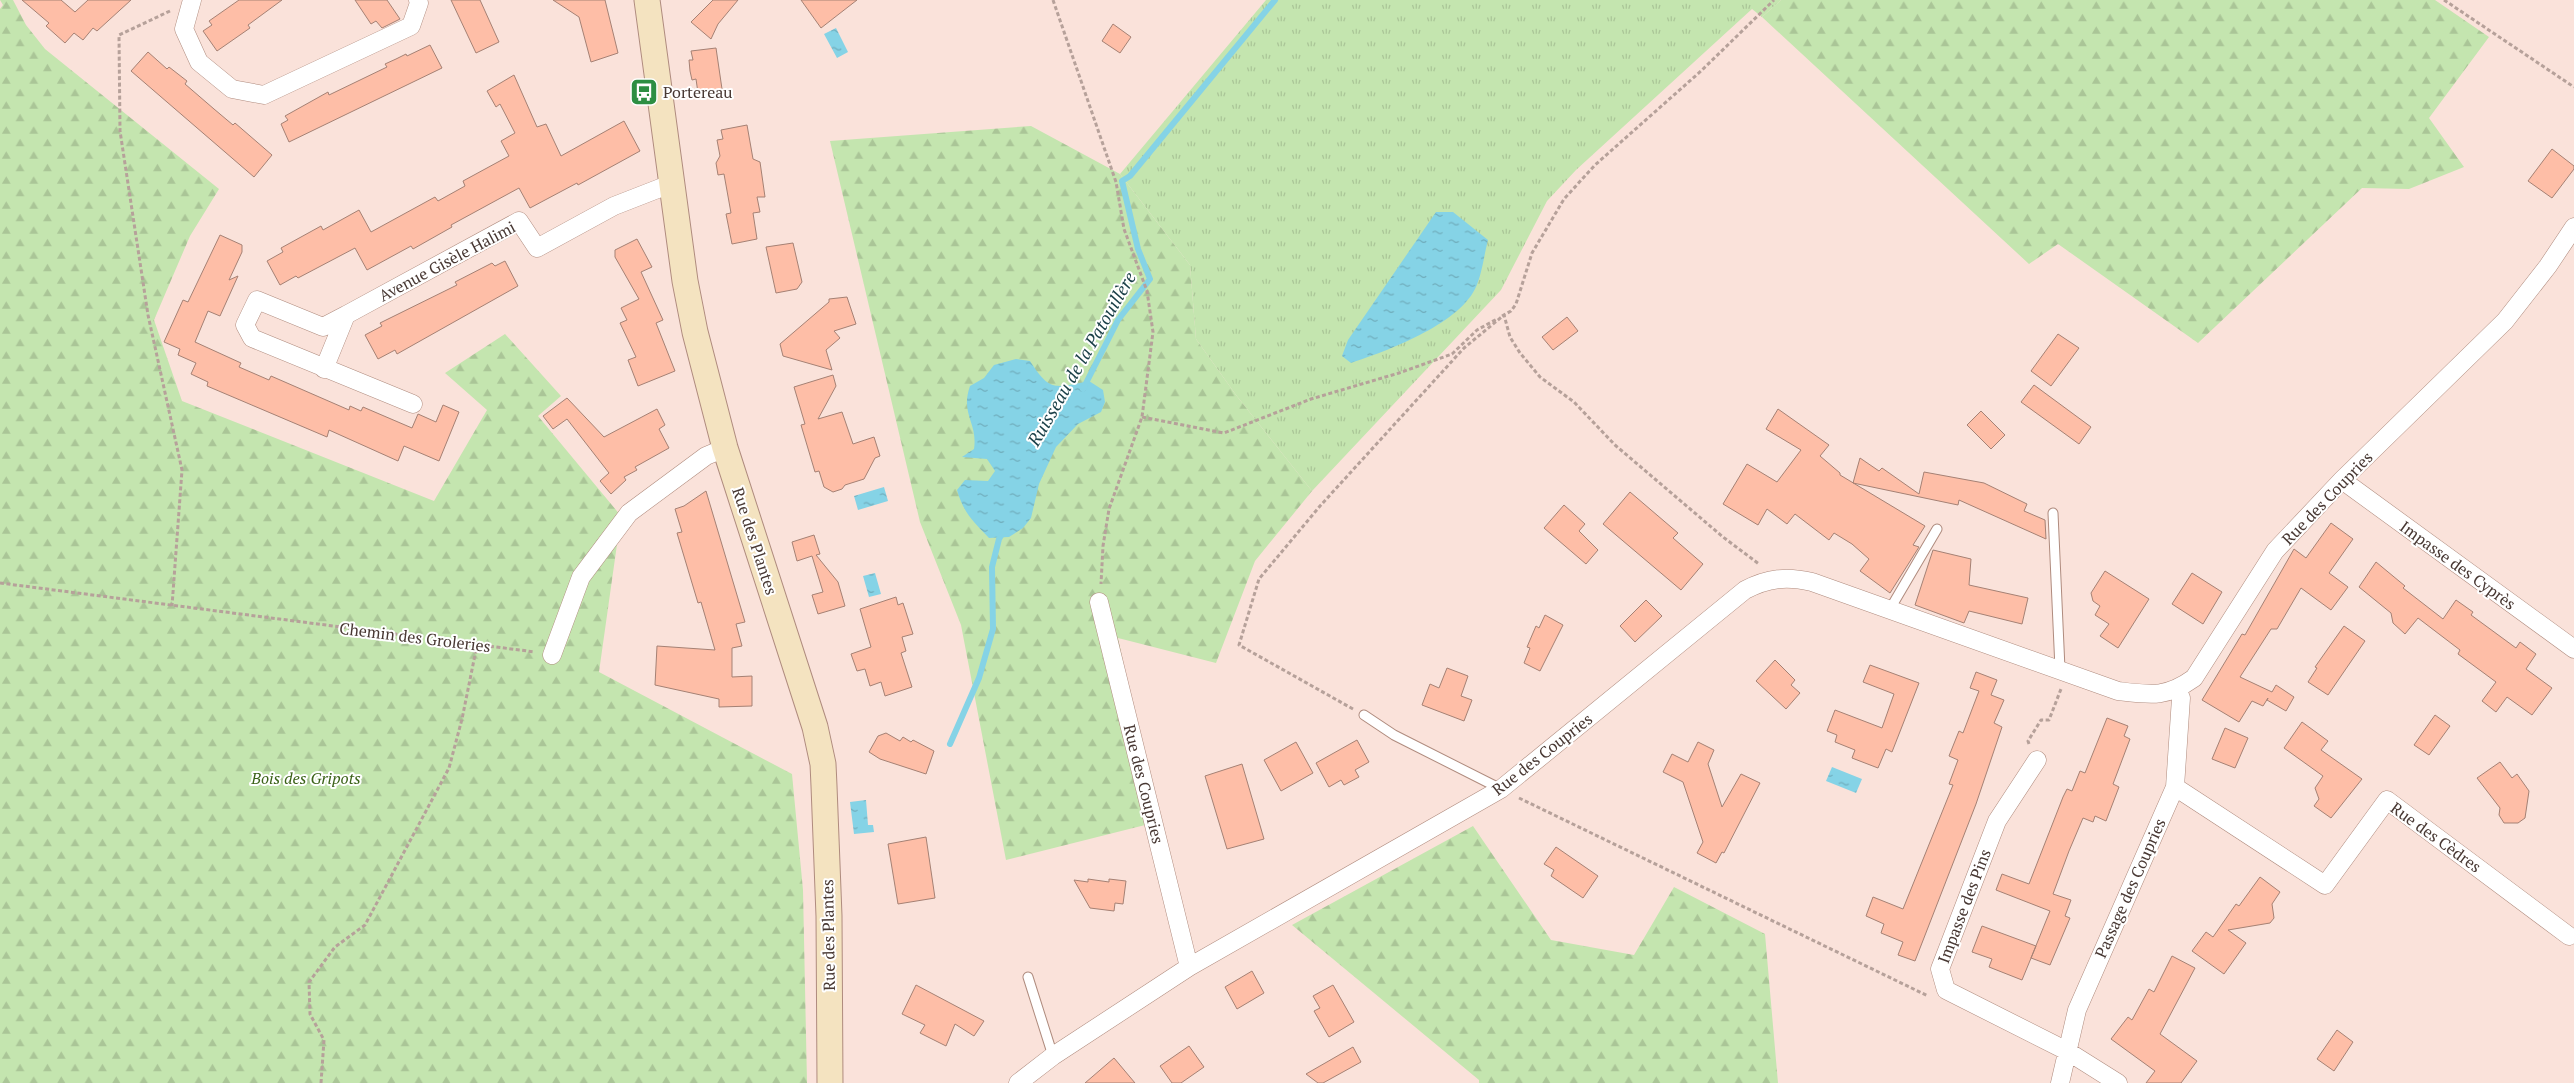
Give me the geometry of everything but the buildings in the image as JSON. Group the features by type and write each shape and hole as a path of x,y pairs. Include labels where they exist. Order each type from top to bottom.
{"street":[{"path":"191,1 184,30 199,62 232,89 264,96 411,26 419,3 418,0"},
{"name":"Rue des Plantes","path":"647,0 685,281 695,332 725,448 815,727 823,764 829,916 830,1083"},
{"name":"Avenue Gisèle Halimi","path":"413,404 324,370 252,338 245,324 257,300 323,327 519,221 537,248 614,206 673,183"},
{"name":"Rue des Coupries","path":"1018,1083 1053,1056 1189,967 1501,789 1745,590 1763,581 1778,578 1794,578 1812,582 2118,691 2164,694 2178,690 2194,678 2275,552 2342,480 2505,321 2548,266 2574,227"},
{"path":"324,370 346,316"},
{"path":"552,655 581,577 629,513 706,456 725,448"},
{"name":"Impasse des Cyprès","path":"2342,480 2574,649"},
{"name":"Rue des Coupries","path":"1099,602 1189,967"},
{"name":"Passage des Coupries","path":"2060,1083 2077,1010 2175,787 2181,698 2178,690"},
{"name":"Impasse des Pins","path":"2036,760 1996,821 1940,969 1946,990 2067,1051 2118,1083"},
{"name":"Rue des Cèdres","path":"2175,787 2325,885 2387,800 2569,936"}],"lane":[{"path":"2053,513 2060,669"},
{"path":"1890,609 1937,530"},
{"path":"1364,715 1394,735 1501,789"},
{"path":"1028,977 1053,1056"}],"path":[{"path":"1054,0 1116,182 1124,230 1147,291 1153,332 1142,417 1109,509 1103,546 1099,602"},
{"path":"1142,417 1224,433 1311,399 1399,373 1452,354 1477,330 1511,311 1516,304 1532,252 1564,199 1594,165 1701,72 1774,0"},
{"path":"2444,0 2574,87"},
{"path":"172,606 182,470 148,315 120,131 119,35 191,1"},
{"path":"1504,315 1510,337 1520,353 1540,377 1574,402 1616,445 1723,537 1778,578"},
{"path":"1364,715 1239,645 1259,579 1320,506 1457,355 1504,315"},
{"name":"Chemin des Groleries","path":"0,583 552,655"},
{"path":"321,1083 324,1040 310,1014 309,982 335,947 365,926 449,768 462,719 477,645"},
{"path":"2036,760 2028,741 2041,720 2049,720 2062,686 2060,669"},
{"path":"1501,789 1934,999"}],"green space":[{"name":"Bois des Gripots","path":"0,0 13,0 26,25 45,49 219,189 190,236 154,320 182,401 434,501 487,410 445,373 505,334 561,396 538,416 621,516 599,672 792,774 803,890 807,1083 0,1083 0,9 3,5"},
{"path":"1266,0 1781,0 1762,17 1752,9 1576,170 1547,201 1501,290 1312,491 1236,395 1196,339 1190,265 1120,174"},
{"path":"1781,0 2435,0 2489,37 2429,118 2464,167 2409,189 2362,188 2198,343 2058,244 2029,264 1762,17"},
{"path":"1031,126 1120,174 1190,265 1196,339 1236,395 1312,491 1255,561 1216,663 1118,638 1157,822 1006,860 961,625 920,522 830,141"},
{"path":"1473,826 1551,940 1634,955 1674,887 1765,934 1778,1083 1479,1083 1479,1080 1292,925"}],"water":[{"path":"836,28 848,52 837,58 824,34"},
{"path":"1436,212 1453,212 1488,240 1475,289 1466,302 1437,325 1401,344 1351,363 1342,356 1348,340"},
{"path":"1016,359 1030,361 1048,383 1054,385 1060,386 1089,381 1103,390 1105,402 1101,412 1078,424 1056,447 1039,484 1031,518 1023,528 1009,537 989,538 966,511 957,490 965,480 988,481 995,471 987,459 962,457 974,449 975,440 968,411 967,396 970,386 984,378 994,365"},
{"path":"884,487 888,501 858,510 854,496"},
{"path":"875,573 881,594 869,597 863,576"},
{"path":"1832,767 1862,779 1856,793 1826,781"},
{"path":"866,800 868,825 873,825 874,832 854,834 850,802"}],"waterway":[{"name":"Ruisseau de la Patouillère","path":"1083,389 1118,320 1150,279 1138,249 1122,181 1130,176 1275,0"},
{"name":"Ruisseau de la Patouillère","path":"950,744 979,678 993,629 992,567 999,539 1004,531"}],"place":[{"name":"Portereau","path":"644,92"}]}
